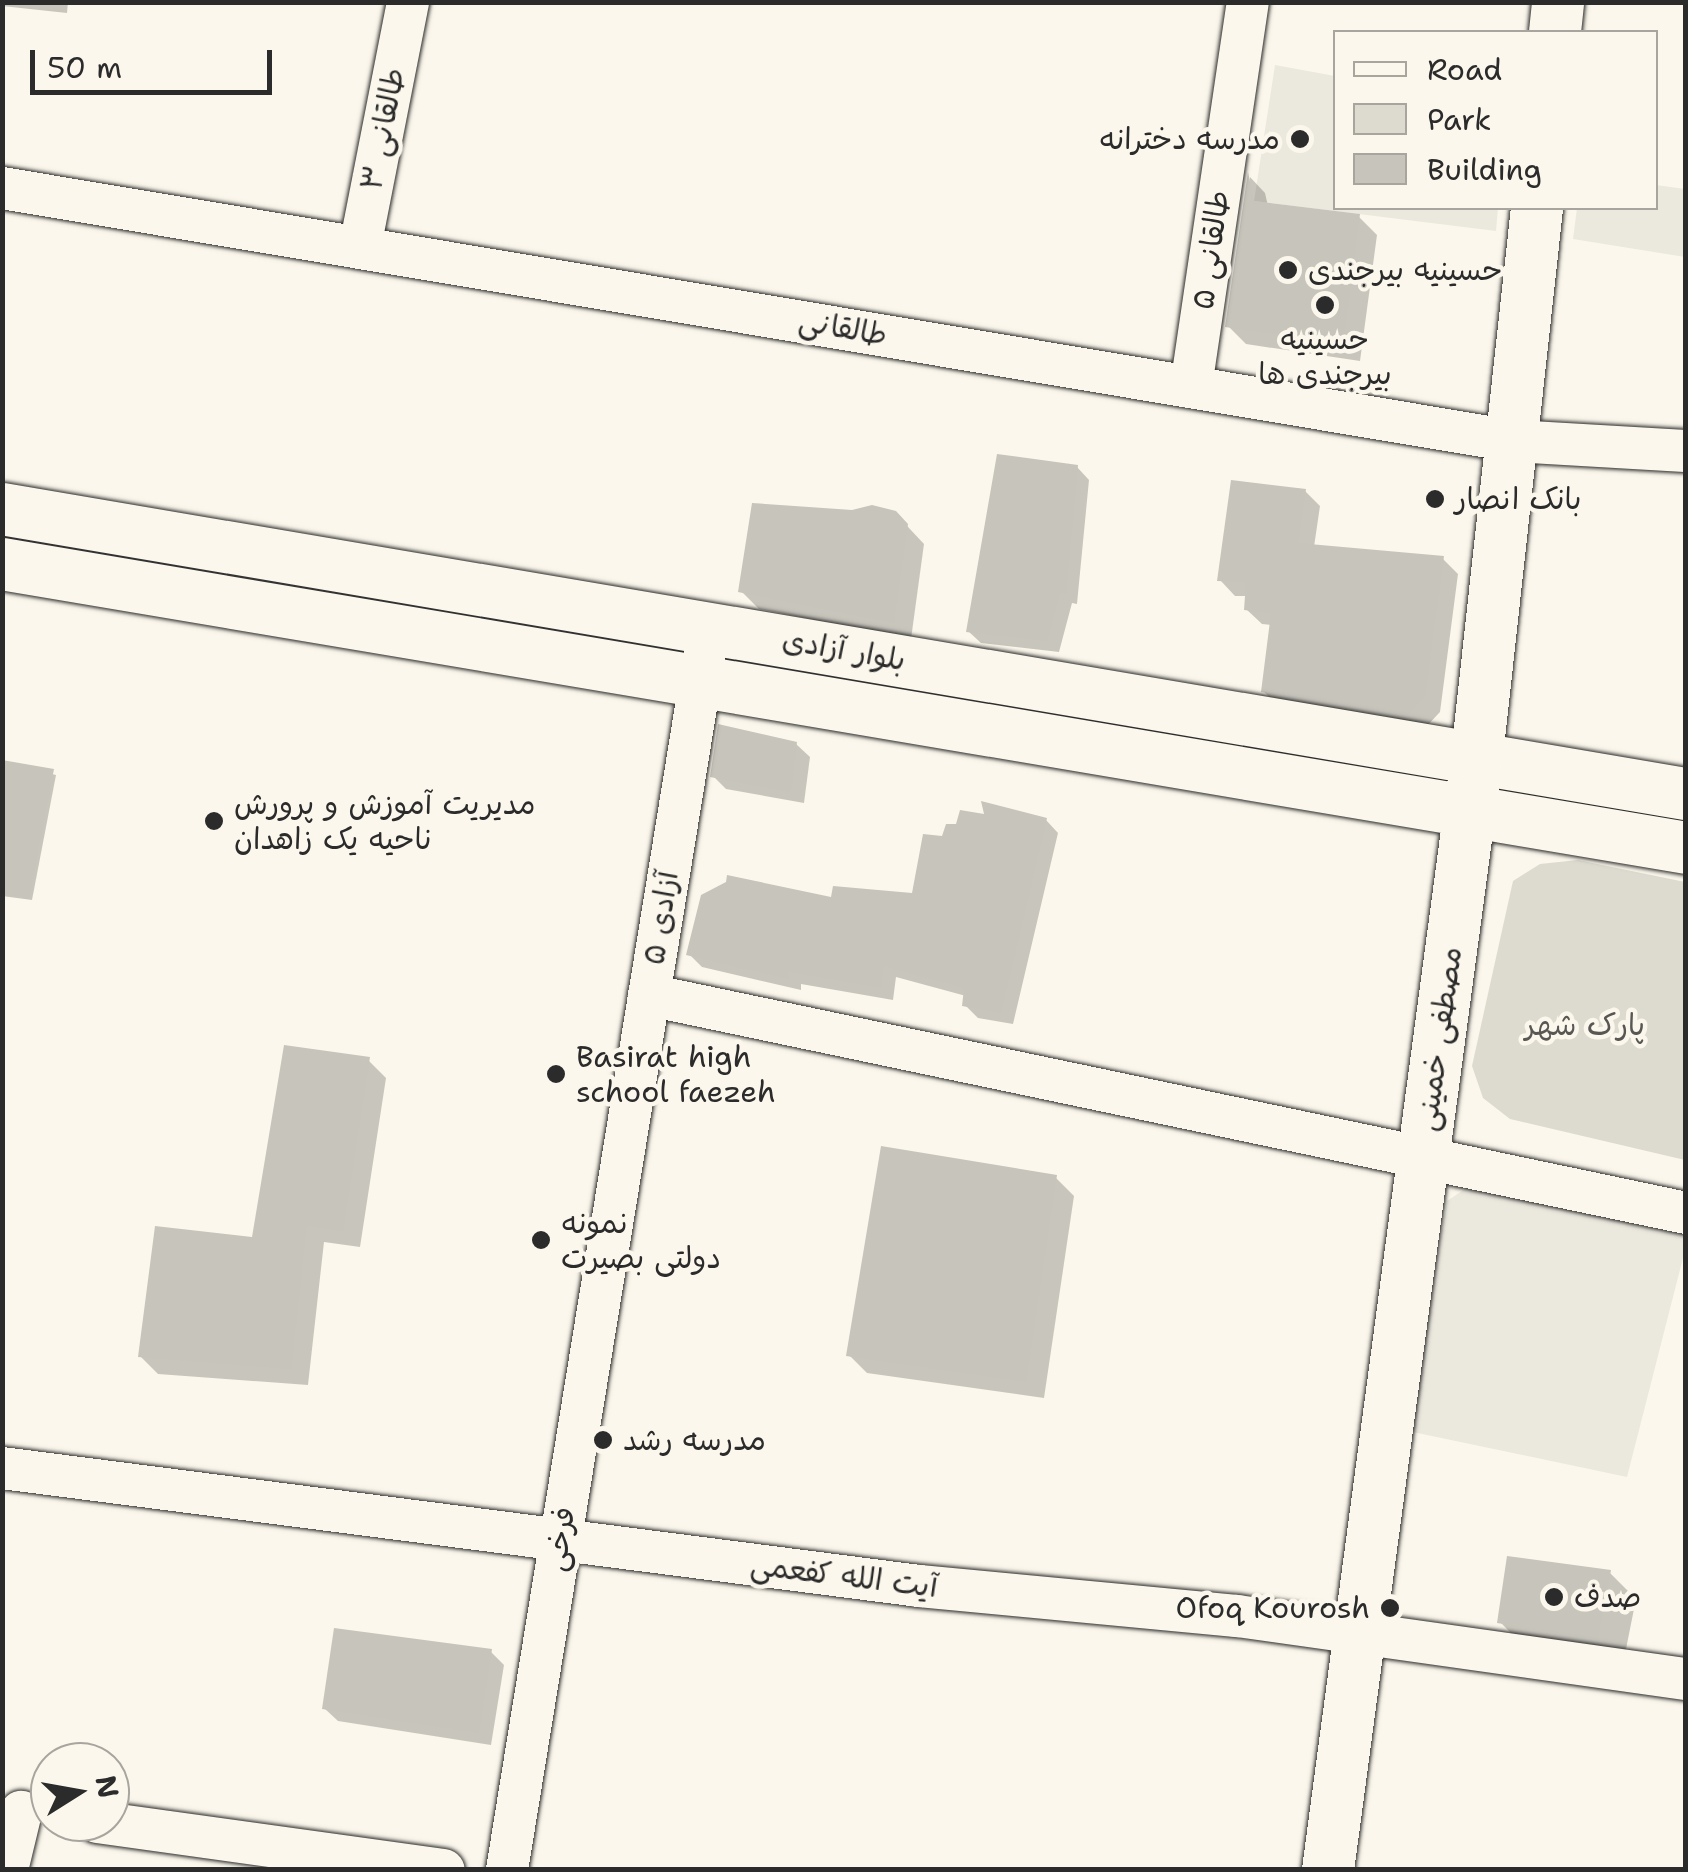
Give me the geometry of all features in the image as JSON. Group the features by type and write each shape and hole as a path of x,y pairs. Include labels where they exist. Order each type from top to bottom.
{"main road":[{"path":"1554,30 1558,2"},
{"name":"مصطفی خمینی","path":"1328,1870 1477,756 1537,210"},
{"name":"بلوار آزادی","path":"2,508 1686,794"},
{"name":"بلوار آزادی","path":"2,564 700,678 1686,848"}],"street":[{"name":"طالقانی ۵","path":"1191,387 1248,2"},
{"name":"طالقانی ۳","path":"360,248 408,6"},
{"name":"طالقانی","path":"2,188 1513,441 1686,450"},
{"name":"آزادی ۵","path":"614,1208 709,627"},
{"path":"648,996 1686,1213"},
{"name":"فرخی","path":"506,1870 614,1208"},
{"name":"آیت الله کفعمی","path":"2,1468 919,1586 1237,1616 1686,1679"},
{"path":"7,1870 24,1812"},
{"path":"130,1827 444,1870"}],"shaded area":[{"name":"مدرسه دخترانه","path":"1275,65 1333,76 1333,210 1498,210 1496,231 1254,201"},
{"path":"1658,185 1685,189 1685,257 1573,239 1577,210 1658,210"},
{"path":"1471,1185 1685,1228 1685,1250 1627,1477 1408,1431 1447,1201"}],"green space":[{"name":"پارک شهر","path":"1578,860 1685,882 1685,1160 1510,1119 1483,1098 1472,1066 1513,881 1540,864"}],"building":[{"name":"حسینیه بیرجندی","path":"1248,172 1254,201 1360,214 1343,344 1225,327"},
{"path":"997,454 1078,465 1066,593 1060,592 1047,641 966,632"},
{"path":"1231,480 1306,489 1298,543 1444,556 1425,696 1408,715 1261,692 1271,613 1244,610 1246,582 1217,581"},
{"path":"752,503 852,510 872,505 896,511 908,524 894,623 738,592"},
{"path":"718,724 797,742 791,792 710,777"},
{"path":"2,760 54,769 29,898 2,894"},
{"path":"981,801 1047,818 1001,1013 962,1006 964,988 884,966 881,988 789,972 788,979 686,955 701,895 726,882 727,875 831,897 833,886 912,893 923,834 942,836 946,824 956,824 960,810 984,814"},
{"path":"284,1045 370,1057 343,1231 307,1225 291,1369 138,1357 155,1226 252,1237"},
{"path":"881,1146 1057,1175 1026,1382 846,1356"},
{"name":"صدف","path":"1507,1556 1611,1570 1598,1639 1497,1623"},
{"path":"334,1628 492,1649 479,1733 322,1709"}],"place":[{"name":"مدرسه دخترانه","path":"1300,139"},
{"name":"حسینیه بیرجندی","path":"1288,270"},
{"name":"حسینیه بیرجندی ها","path":"1325,305"},
{"name":"بانک انصار","path":"1435,499"},
{"name":"مدیریت آموزش و پرورش ناحیه یک زاهدان","path":"214,821"},
{"name":"Basirat high school faezeh","path":"556,1074"},
{"name":"نمونه دولتی بصیرت","path":"541,1240"},
{"name":"مدرسه رشد","path":"603,1440"},
{"name":"صدف","path":"1554,1597"},
{"name":"Ofoq Kourosh","path":"1390,1608"}]}
